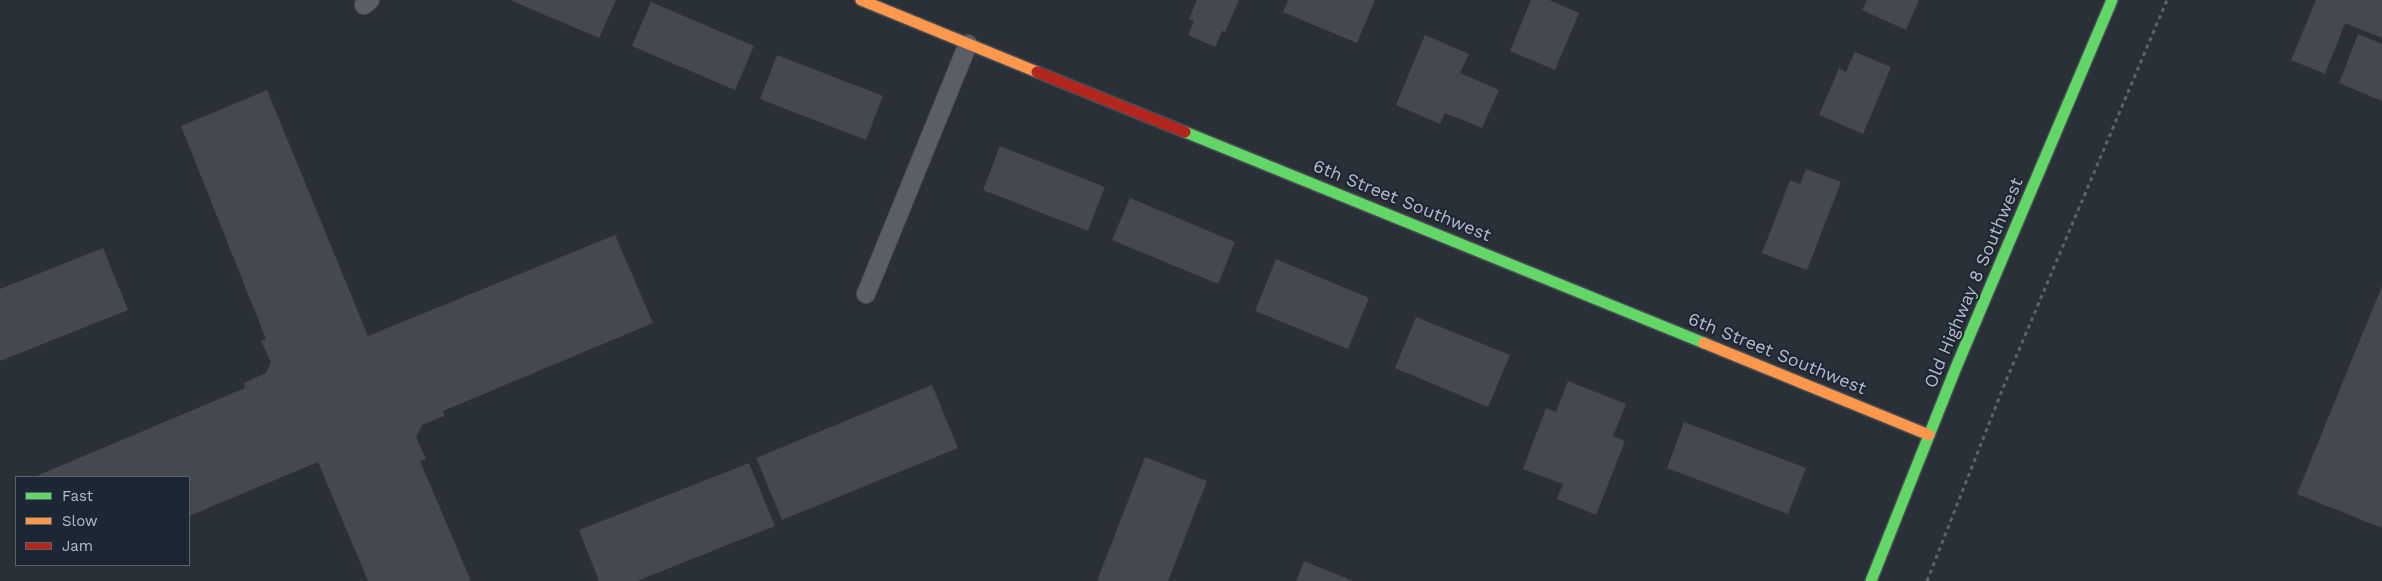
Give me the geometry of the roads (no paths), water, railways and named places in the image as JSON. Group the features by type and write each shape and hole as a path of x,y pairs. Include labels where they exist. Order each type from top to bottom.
{"street":[{"name":"6th Street Southwest","path":"861,0 1929,435"},
{"name":"Old Highway 8 Southwest","path":"1871,581 1929,435 2112,0"}],"lane":[{"path":"866,294 968,44"}]}
